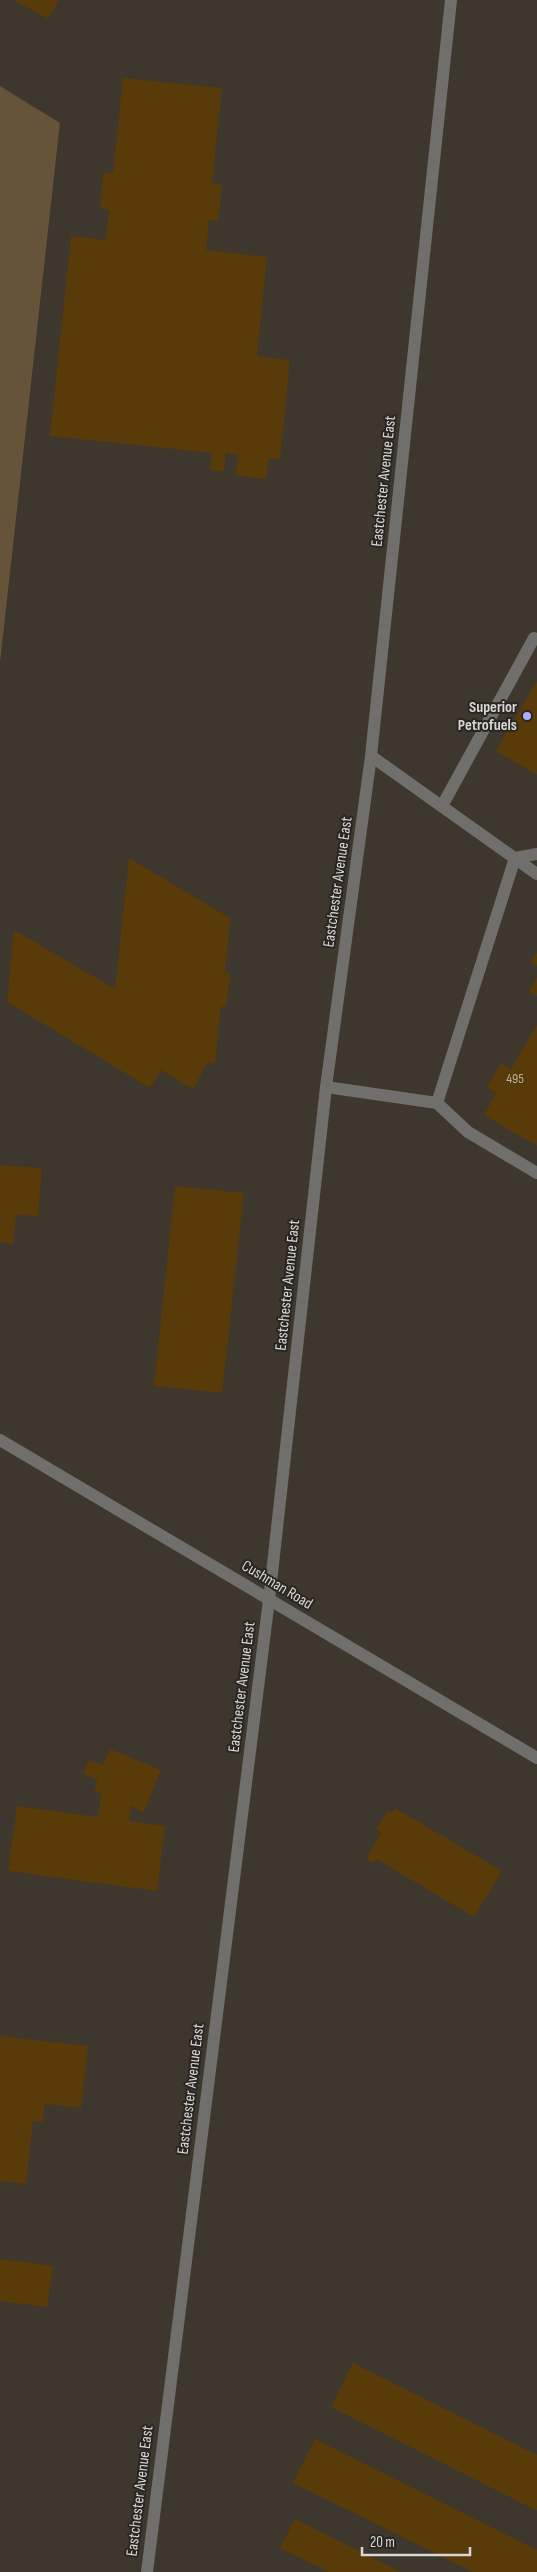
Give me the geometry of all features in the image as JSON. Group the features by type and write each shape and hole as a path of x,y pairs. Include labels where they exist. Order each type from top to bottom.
{"street":[{"name":"Eastchester Avenue East","path":"147,2572 269,1600 326,1087 372,756 451,0"},
{"path":"442,806 534,638"},
{"path":"372,756 537,874"},
{"path":"515,858 537,854"},
{"path":"437,1103 515,858"},
{"path":"326,1087 437,1103 468,1132 537,1173"},
{"name":"Cushman Road","path":"0,1440 537,1758"}],"shaded area":[{"path":"0,0 537,0 537,2572 0,2572 0,663 60,123 0,86"},
{"path":"0,86 60,123 0,663"}],"building":[{"path":"14,0 59,0 48,19"},
{"path":"123,78 222,88 212,183 222,184 218,221 209,220 206,250 267,257 257,356 290,360 280,459 269,458 266,479 236,475 238,455 226,453 224,472 210,470 212,453 50,436 71,236 106,240 109,210 100,208 103,173 113,173"},
{"name":"Superior Petrofuels","path":"537,681 537,775 496,751"},
{"path":"129,858 230,918 225,973 230,973 226,1006 221,1007 215,1064 208,1062 193,1089 161,1070 150,1088 7,1002 14,930 115,989"},
{"path":"537,952 537,966 531,963"},
{"path":"537,977 537,996 529,991"},
{"path":"537,1025 537,1146 484,1115 496,1093 487,1087 501,1063 511,1069"},
{"path":"0,1165 42,1168 38,1216 16,1215 13,1244 0,1242"},
{"path":"175,1186 244,1193 222,1393 154,1386"},
{"path":"110,1749 161,1770 144,1812 131,1806 129,1821 165,1826 157,1891 8,1871 17,1806 98,1817 101,1794 94,1791 98,1780 83,1774 89,1760 103,1765"},
{"path":"395,1808 502,1871 474,1917 376,1859 374,1863 366,1859 381,1833 376,1829 388,1811 392,1813"},
{"path":"0,2036 88,2046 81,2108 45,2104 43,2122 33,2121 26,2184 0,2181"},
{"path":"0,2259 53,2266 47,2307 0,2301"},
{"path":"353,2363 537,2455 537,2511 331,2407"},
{"path":"315,2439 537,2550 537,2572 473,2572 293,2483"},
{"path":"295,2519 401,2572 328,2572 280,2548"}],"place":[{"name":"Superior Petrofuels","path":"527,716"}]}
